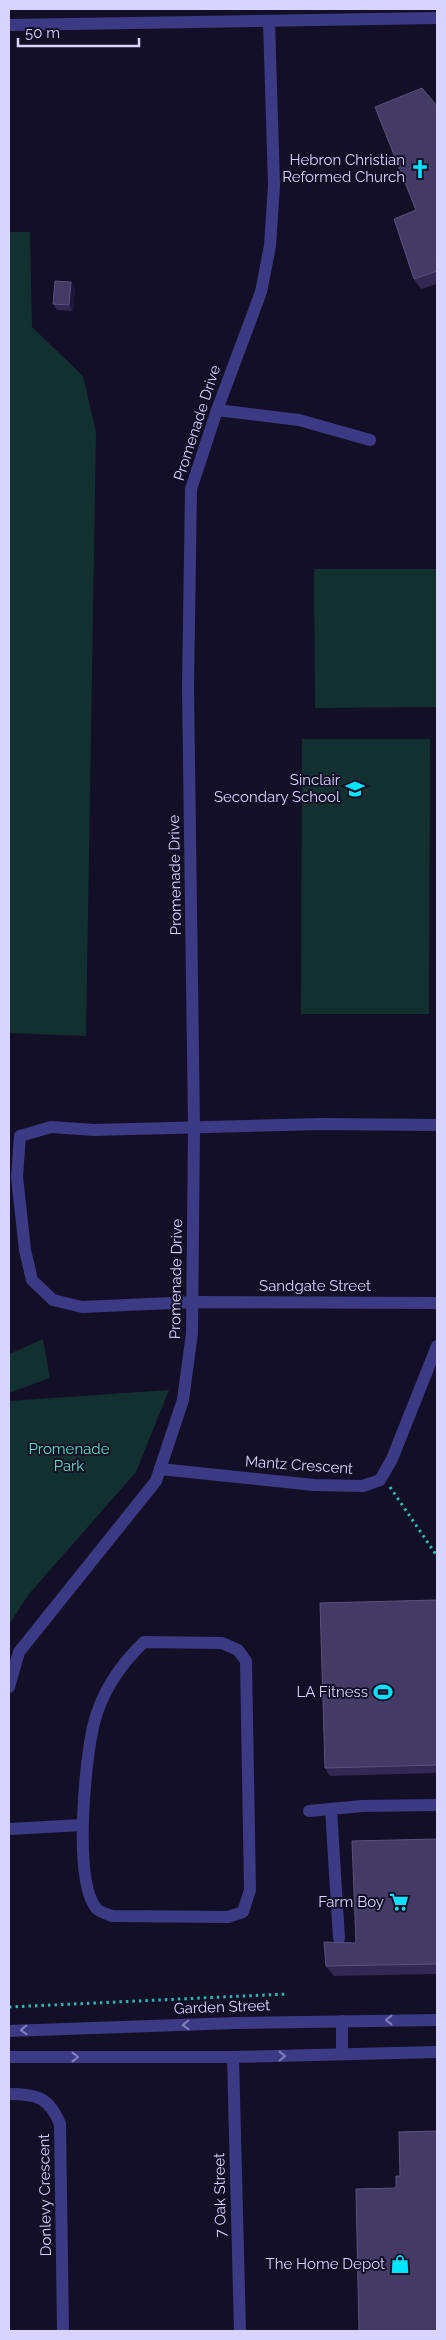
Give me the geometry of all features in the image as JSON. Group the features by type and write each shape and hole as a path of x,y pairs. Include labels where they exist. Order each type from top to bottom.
{"street":[{"path":"9,25 437,18"},
{"name":"Promenade Drive","path":"9,1687 20,1652 156,1481 183,1400 192,1333 193,1302 194,1127 188,687 191,489 217,410 261,292 270,246 274,185 269,21"},
{"path":"217,410 299,420 370,440"},
{"path":"194,1127 321,1124 437,1125"},
{"name":"Sandgate Street","path":"194,1127 94,1130 52,1127 20,1136 17,1176 25,1250 32,1280 53,1300 82,1307 193,1302 437,1303"},
{"path":"383,1476 392,1460 437,1346"},
{"name":"Mantz Crescent","path":"160,1469 314,1484 363,1486 380,1480 383,1476"},
{"path":"144,1642 222,1642 238,1650 246,1661 250,1890 243,1912 228,1917 112,1916 96,1909 88,1893 82,1825 94,1722 108,1688 129,1656 144,1642"},
{"path":"310,1811 437,1805"},
{"path":"331,1809 339,1938"},
{"path":"9,1828 82,1825"},
{"path":"342,2020 342,2054"},
{"name":"Garden Street","path":"9,2031 342,2020 437,2020"},
{"path":"9,2058 233,2057 437,2052"},
{"name":"7 Oak Street","path":"233,2057 240,2331"},
{"name":"Donlevy Crescent","path":"9,2094 40,2098 53,2108 60,2124 63,2331"}],"path":[{"path":"383,1476 437,1556"},
{"path":"9,2007 287,1994"}],"green space":[{"path":"9,232 30,232 32,327 83,376 96,432 86,1036 9,1033"},
{"path":"314,569 437,569 437,707 315,708"},
{"path":"302,739 430,739 429,1014 301,1014"},
{"path":"43,1339 50,1378 9,1393 9,1354"},
{"name":"Promenade Park","path":"169,1390 136,1472 29,1594 9,1624 9,1401"}],"building":[{"name":"Hebron Christian Reformed Church","path":"422,88 437,106 437,271 414,279 394,219 416,210 375,107"},
{"path":"55,281 71,282 69,305 53,304"},
{"name":"LA Fitness","path":"437,1600 437,1765 325,1768 320,1603"},
{"name":"Farm Boy","path":"437,1839 437,1964 326,1966 324,1942 356,1943 352,1841"},
{"name":"The Home Depot","path":"437,2131 437,2331 359,2331 356,2189 396,2188 396,2176 400,2176 399,2132"}],"place":[{"name":"Hebron Christian Reformed Church","path":"420,169"},
{"name":"Sinclair Secondary School","path":"355,789"},
{"name":"LA Fitness","path":"383,1692"},
{"name":"Farm Boy","path":"399,1902"},
{"name":"The Home Depot","path":"400,2264"}]}
